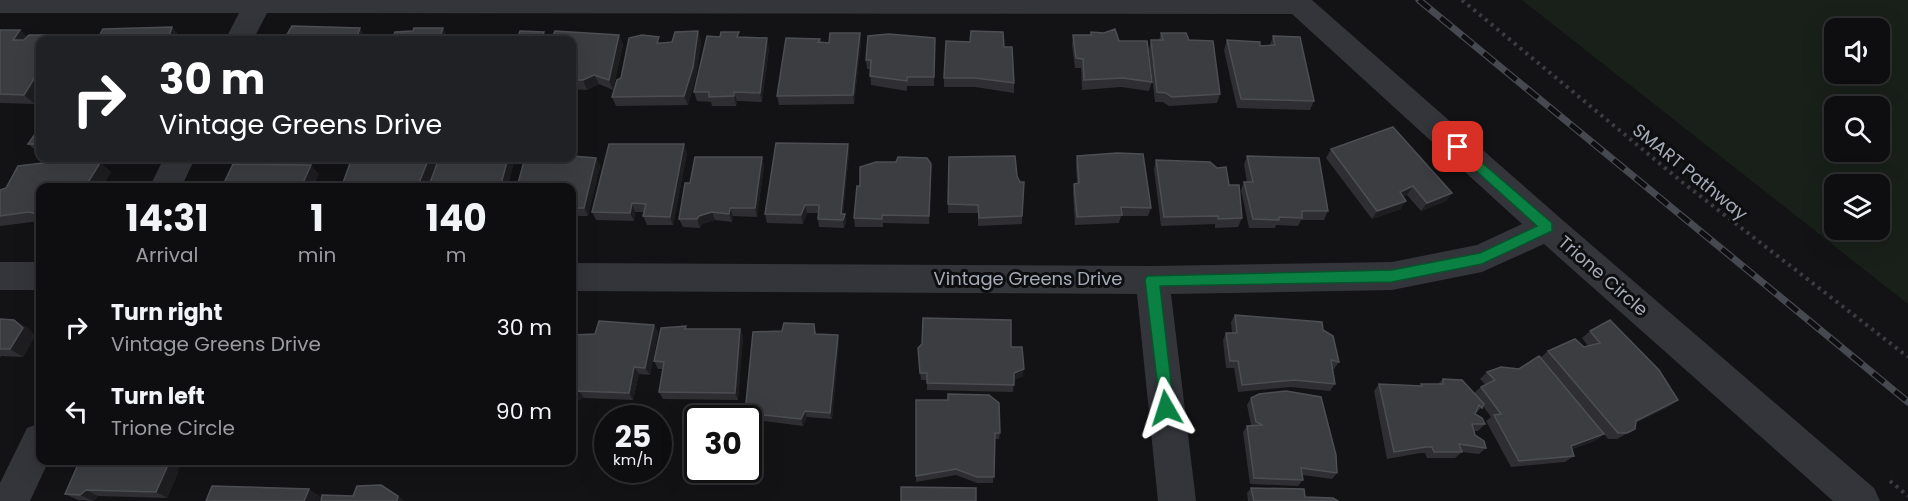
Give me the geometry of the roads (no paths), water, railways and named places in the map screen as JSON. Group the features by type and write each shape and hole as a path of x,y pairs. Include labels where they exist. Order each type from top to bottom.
{"street":[{"path":"0,3 1296,2"},
{"name":"Trione Circle","path":"1296,2 1547,227 1861,501"},
{"path":"241,36 258,3"},
{"path":"168,183 178,162"},
{"name":"Vintage Greens Drive","path":"576,277 1152,280 1392,276 1482,258 1547,227"},
{"path":"0,276 36,276"},
{"path":"1152,280 1177,501"},
{"path":"11,501 36,448"}],"railway":[{"path":"1419,0 1908,402"}]}
